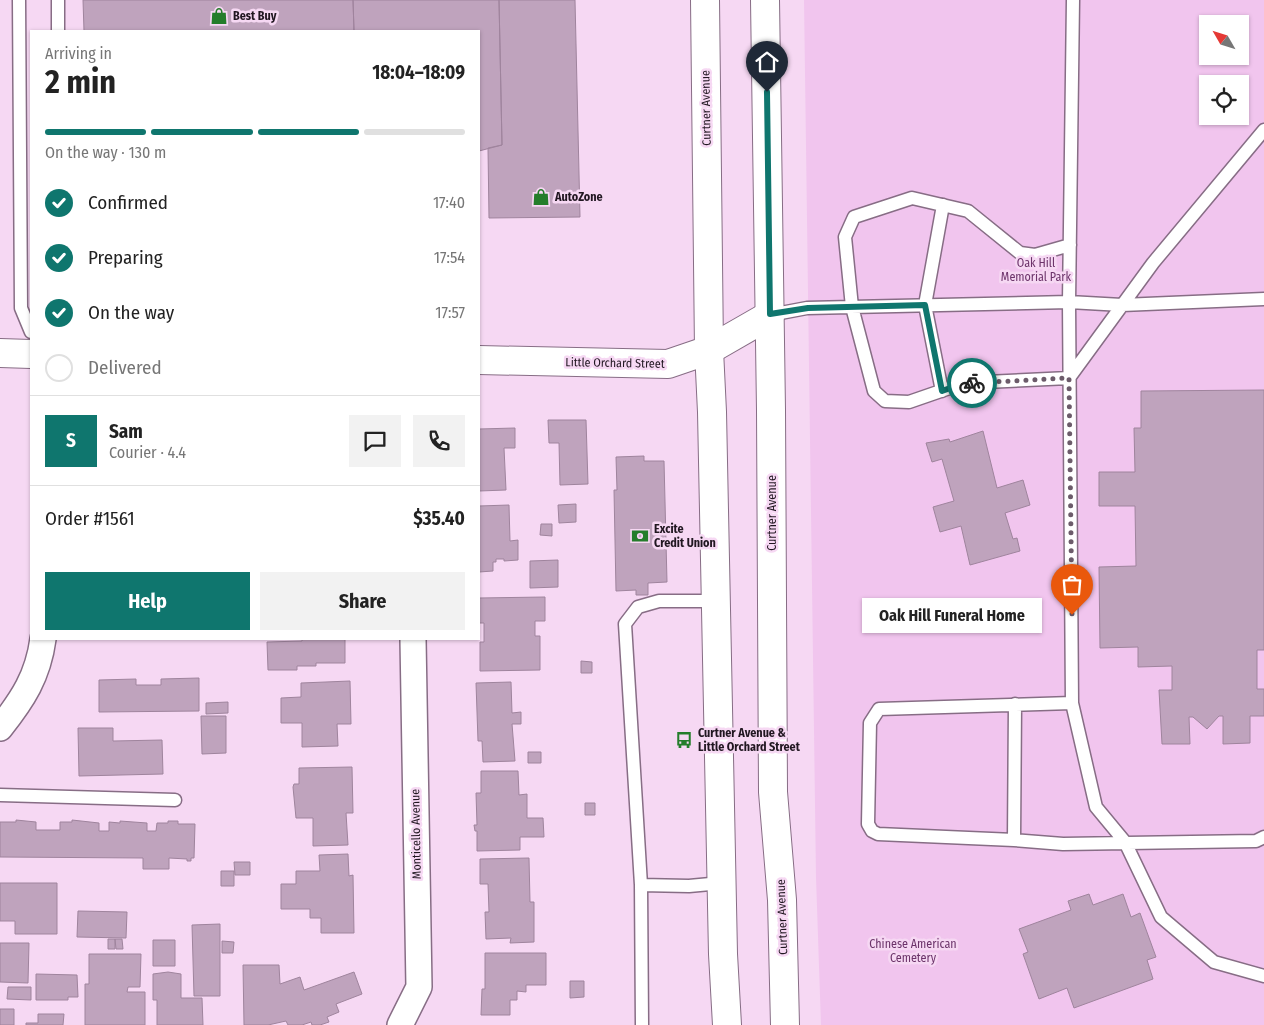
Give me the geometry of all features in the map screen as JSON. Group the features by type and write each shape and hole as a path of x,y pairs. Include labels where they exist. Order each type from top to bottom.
{"main road":[{"name":"Curtner Avenue","path":"705,0 709,350 712,412 722,954 727,1025"},
{"name":"Curtner Avenue","path":"765,0 770,314 773,792 782,900 785,1025"},
{"name":"Little Orchard Street","path":"480,360 668,364 709,350 770,314"},
{"path":"0,353 30,354"}],"street":[{"path":"0,728 18,705 40,663 43,640"},
{"name":"Monticello Avenue","path":"400,1025 419,987 413,640"}],"lane":[{"path":"19,0 21,308 30,330"},
{"path":"58,0 58,30"},
{"path":"1073,0 1069,302 1072,703 1096,807 1125,842 1162,917 1214,962 1264,976"},
{"path":"1069,378 1152,263 1264,130"},
{"path":"1069,378 964,383 909,402 885,401 874,391 852,307 845,237 854,217 912,198 968,211 1020,253 1035,255 1070,245"},
{"path":"942,391 925,305 944,204"},
{"path":"770,314 808,308 1069,302 1122,305 1264,298"},
{"path":"642,1025 641,884 625,624 638,607 659,600 715,601"},
{"path":"1072,703 879,709 870,723 868,824 872,831 878,834 1063,844 1256,841 1264,837"},
{"path":"1014,840 1015,704"},
{"path":"0,795 175,800"},
{"path":"641,884 689,886 721,883"}],"green space":[{"name":"Oak Hill Memorial Park","path":"804,0 1264,0 1264,1025 821,1025 816,877"}],"building":[{"name":"Best Buy","path":"83,0 353,0 354,30 84,30"},
{"path":"353,0 499,0 502,145 480,151 480,30 354,30"},
{"path":"499,0 575,0 580,217 489,218 488,148 502,145"},
{"path":"1264,390 1264,650 1257,650 1257,689 1264,689 1264,716 1250,716 1250,743 1223,744 1223,716 1219,716 1207,729 1193,717 1189,717 1190,744 1162,744 1159,690 1172,690 1172,666 1138,667 1138,647 1100,648 1099,567 1136,566 1135,506 1099,506 1099,472 1135,472 1134,428 1141,428 1141,391"},
{"path":"548,420 586,420 588,484 560,485 559,443 549,443"},
{"path":"515,428 515,448 504,448 506,490 480,491 480,429"},
{"path":"983,431 997,488 1023,480 1030,505 1005,513 1013,539 1017,538 1020,551 970,565 961,526 940,532 933,507 954,501 942,459 932,462 926,443 949,439 950,442"},
{"name":"Excite Credit Union","path":"644,456 644,461 664,461 667,582 648,583 648,595 636,595 636,590 616,591 614,490 617,490 616,457"},
{"path":"576,504 576,522 559,523 558,505"},
{"path":"509,505 510,541 518,540 518,560 504,561 504,559 496,559 496,562 493,562 493,571 480,572 480,506"},
{"path":"541,524 552,524 552,536 540,535"},
{"path":"558,560 558,587 530,588 530,561"},
{"path":"545,597 545,621 535,621 535,636 540,636 540,670 480,671 480,642 484,642 484,623 480,623 480,598"},
{"path":"345,640 345,663 316,663 316,666 297,666 297,670 268,670 267,642"},
{"path":"581,661 592,662 592,673 581,673"},
{"path":"199,678 199,711 99,712 99,680 136,679 136,685 161,685 161,679"},
{"path":"350,681 351,724 337,724 338,746 302,747 302,723 281,723 281,698 301,697 301,683"},
{"path":"511,682 512,713 521,712 521,724 512,724 515,761 483,762 482,741 478,741 476,683"},
{"path":"228,702 228,713 206,714 206,703"},
{"path":"201,716 226,716 226,753 202,754"},
{"path":"78,728 113,728 113,741 162,740 163,774 79,776"},
{"path":"528,752 541,752 541,763 528,763"},
{"path":"352,767 353,813 346,813 348,845 313,846 313,818 296,818 293,787 294,784 299,784 299,768"},
{"path":"481,771 518,771 519,795 527,794 527,818 543,818 544,837 520,837 520,850 477,851 477,831 475,831 474,825 477,825 476,793 481,793"},
{"path":"585,803 595,803 595,815 585,815"},
{"path":"16,820 36,822 36,830 60,830 60,822 72,822 72,820 99,823 99,831 109,831 109,822 120,823 120,821 147,823 147,831 156,831 157,823 168,823 168,821 178,821 178,824 195,824 194,858 191,858 191,861 187,861 187,859 169,858 169,869 143,869 143,858 0,857 0,822 16,822"},
{"path":"348,854 349,876 353,875 354,933 321,933 321,918 310,918 310,909 281,909 281,884 296,884 296,871 320,871 319,855"},
{"path":"529,858 530,902 534,902 534,942 510,943 511,938 486,939 485,912 489,912 488,884 480,884 480,859"},
{"path":"234,862 250,862 250,875 235,875"},
{"path":"221,871 234,871 234,886 221,886"},
{"path":"0,883 57,883 57,934 15,934 15,921 0,921"},
{"path":"1089,894 1093,905 1123,894 1131,917 1140,913 1156,957 1147,960 1153,979 1074,1008 1067,988 1039,999 1023,954 1028,952 1019,929 1071,910 1068,901"},
{"path":"78,911 127,912 126,938 77,937"},
{"path":"220,924 220,996 194,996 192,925"},
{"path":"108,939 115,939 115,949 108,949"},
{"path":"115,939 122,939 123,949 116,949"},
{"path":"153,940 175,940 175,966 153,966"},
{"path":"222,941 234,942 233,953 222,953"},
{"path":"0,943 29,943 28,983 0,982"},
{"path":"485,953 546,953 546,985 526,985 526,992 517,991 517,1000 510,1000 510,1015 481,1015 482,989 485,989"},
{"path":"89,954 141,954 140,987 128,987 127,992 145,992 145,1025 85,1025 85,984 89,984"},
{"path":"243,965 279,965 280,984 300,977 304,990 354,972 362,994 336,1004 339,1012 327,1017 329,1022 320,1025 312,1025 311,1022 302,1025 288,1025 286,1021 268,1025 244,1025"},
{"path":"168,972 181,974 181,998 202,998 203,1025 157,1025 157,1000 153,1000 153,974"},
{"path":"36,974 77,975 78,997 68,997 68,1000 36,1000"},
{"path":"570,981 584,981 584,997 570,998"},
{"path":"8,987 31,987 31,1000 7,999"},
{"path":"0,1009 14,1009 14,1025 0,1025"},
{"path":"38,1014 64,1014 63,1025 26,1025 26,1023 38,1023"}],"way so far":[{"path":"972,383 1069,378 1071,411 1072,615"}],"place":[{"name":"Best Buy","path":"219,16"},
{"name":"AutoZone","path":"541,197"},
{"name":"Excite Credit Union","path":"640,536"},
{"name":"Oak Hill Funeral Home","path":"1072,615"},
{"name":"Curtner Avenue & Little Orchard Street","path":"684,740"}],"route":[{"path":"767,92 770,314 808,308 925,305 942,391 964,383 972,383"}],"park label":[{"name":"Chinese American Cemetery","path":"913,951"}]}
